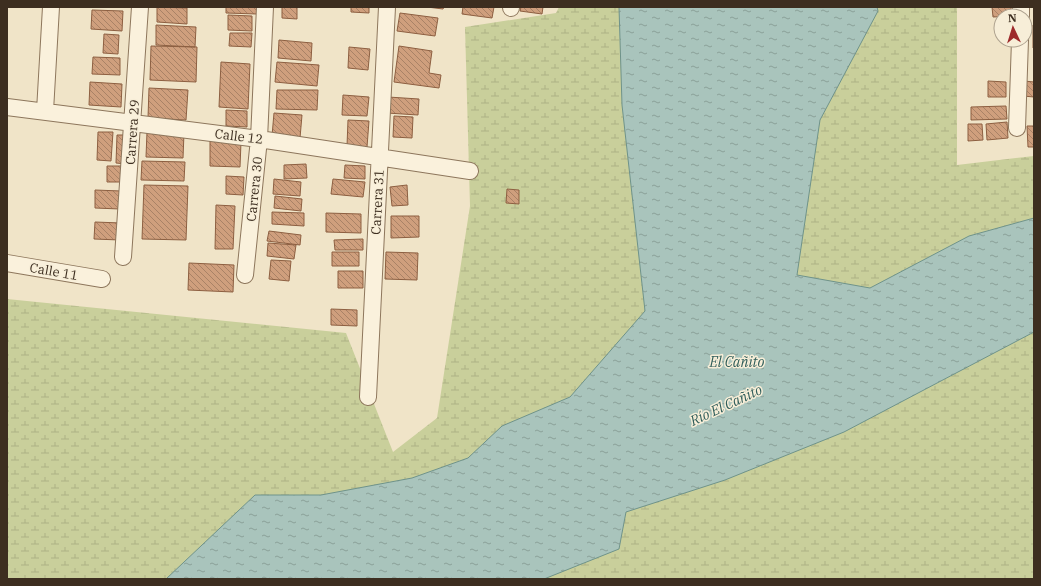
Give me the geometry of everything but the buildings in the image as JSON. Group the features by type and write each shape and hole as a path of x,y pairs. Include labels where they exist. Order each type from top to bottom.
{"street":[{"path":"45,111 51,7"},
{"name":"Carrera 29","path":"123,257 140,7"},
{"name":"Carrera 30","path":"245,275 259,139 265,7"},
{"name":"Carrera 31","path":"368,397 387,7"},
{"path":"1017,128 1020,48"},
{"name":"Calle 12","path":"7,107 259,139 470,171"},
{"name":"Calle 11","path":"7,263 102,279"}],"green space":[{"path":"559,7 957,7 957,165 1034,156 1034,579 7,579 7,299 346,333 393,452 437,418 470,206 465,27 556,13"}],"water":[{"name":"El Cañito","path":"619,7 877,7 878,11 820,120 797,275 870,288 969,236 1034,218 1034,332 844,432 725,480 626,512 619,549 544,579 166,579 255,495 321,495 412,478 468,458 502,426 570,397 645,311 622,105"}],"water label":[{"name":"Río El Cañito","path":"726,405"}]}
